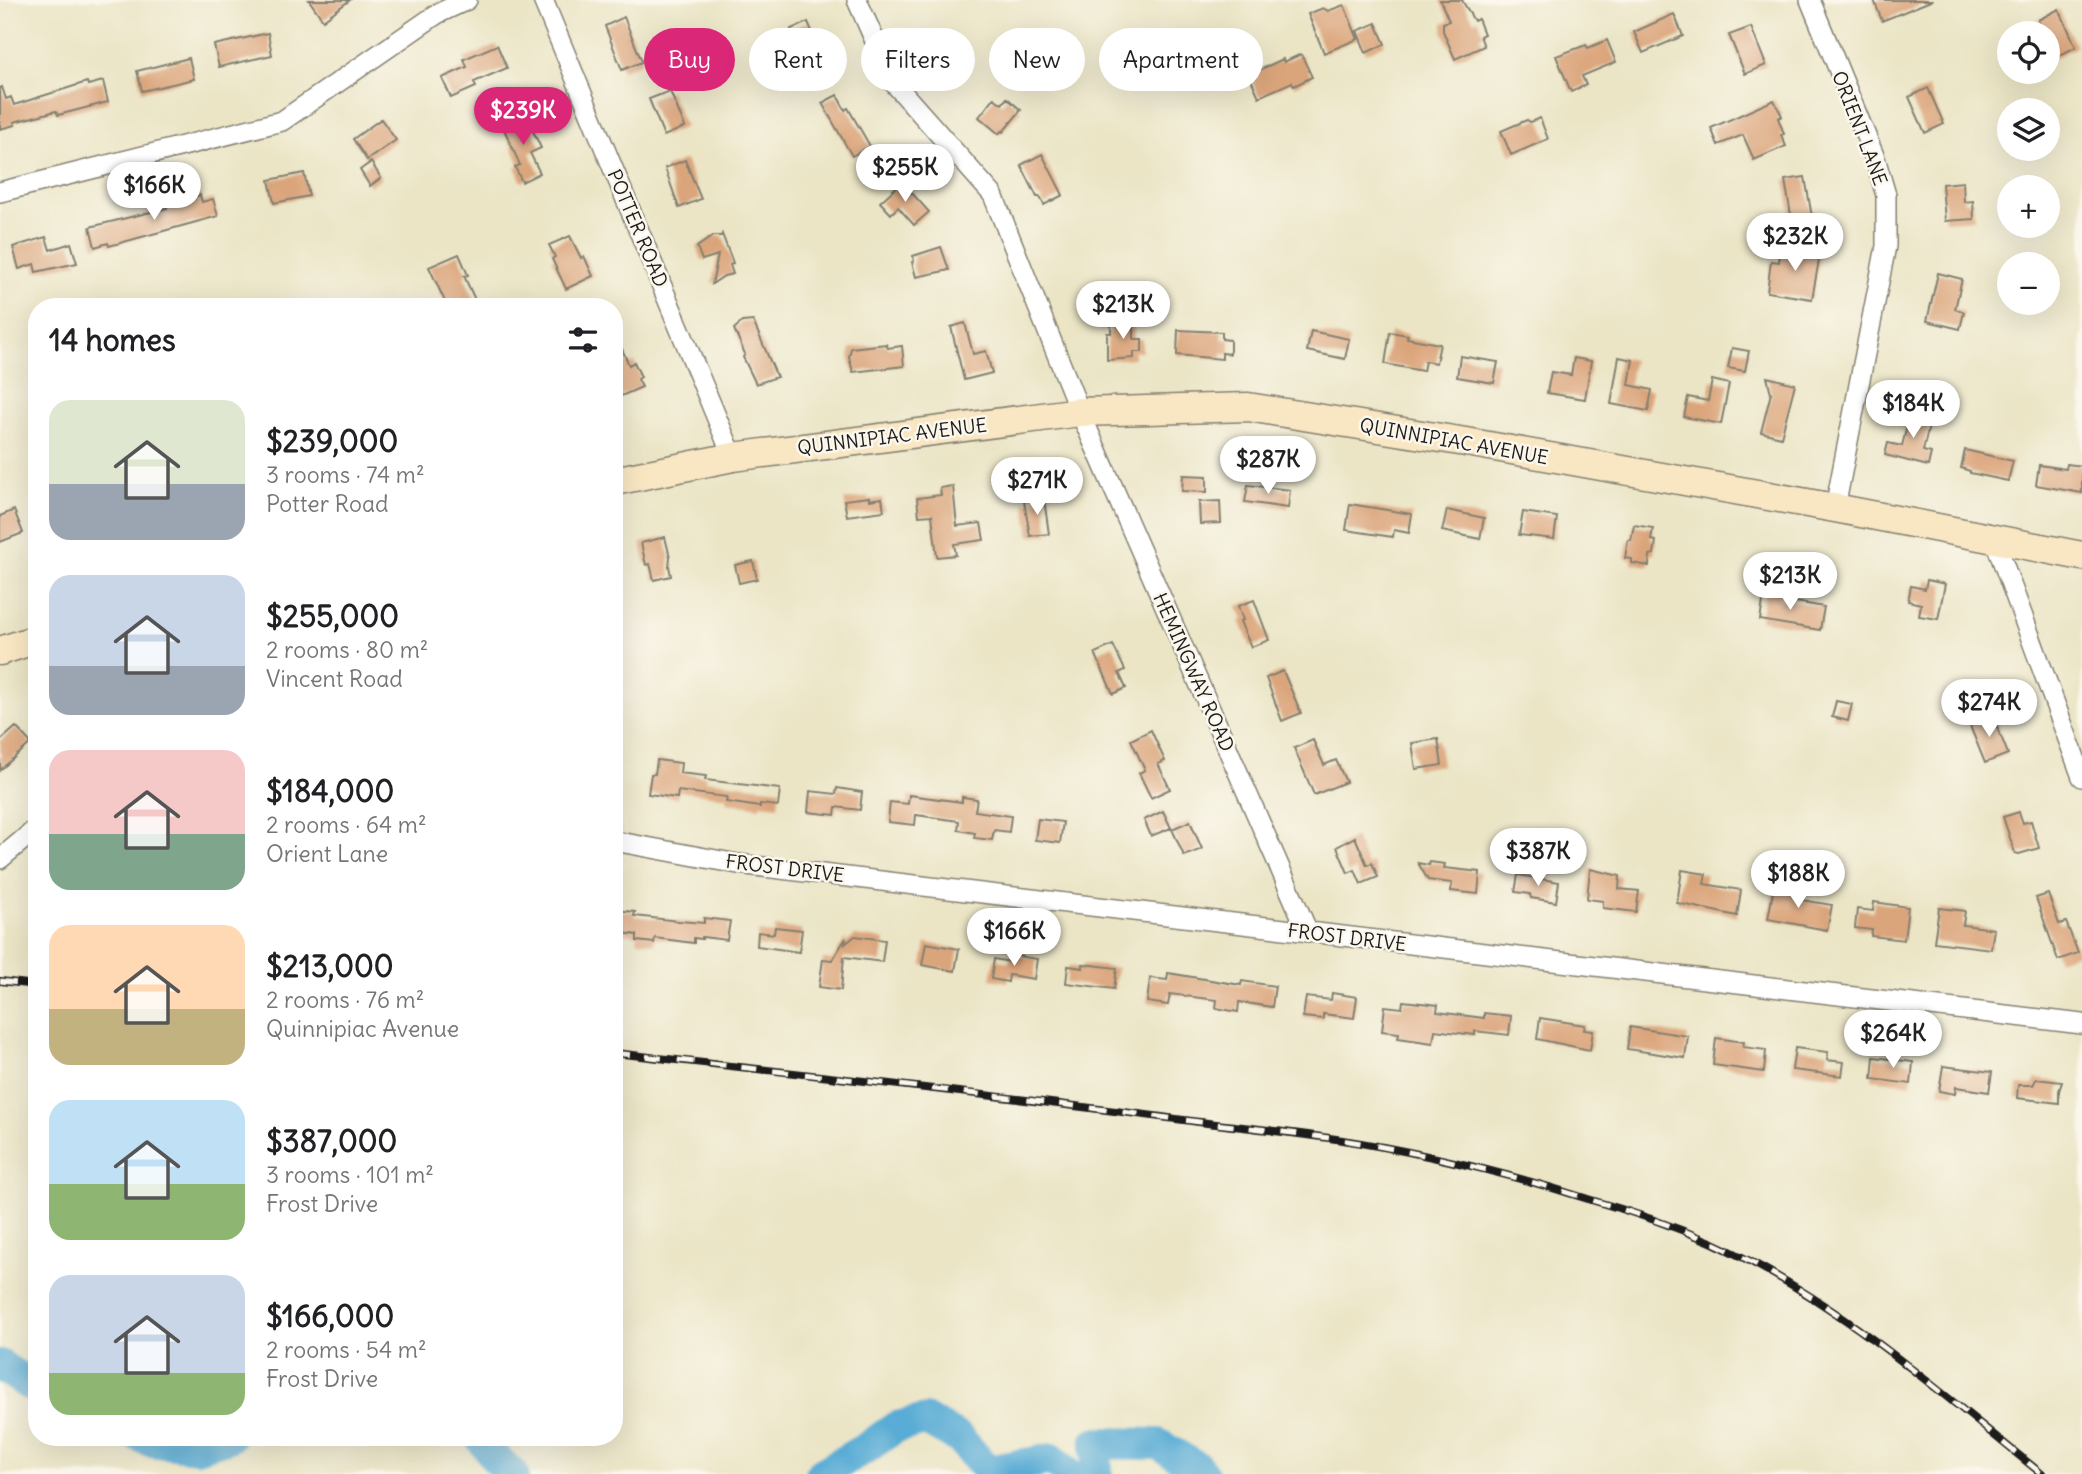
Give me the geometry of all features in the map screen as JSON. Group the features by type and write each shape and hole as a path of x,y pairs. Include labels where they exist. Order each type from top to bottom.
{"main road":[{"name":"QUINNIPIAC AVENUE","path":"623,479 733,457 1080,412 1248,407 1472,443 1835,508 2082,556"},
{"path":"0,651 28,642"}],"street":[{"path":"0,192 282,121 437,14 467,0"},
{"name":"POTTER ROAD","path":"543,0 733,457"},
{"name":"HEMINGWAY ROAD","path":"857,0 893,82 993,195 1080,412 1308,932"},
{"name":"ORIENT LANE","path":"1810,0 1875,158 1886,195 1886,246 1835,508"},
{"path":"1995,541 2082,778"},
{"path":"0,859 28,836"},
{"name":"FROST DRIVE","path":"623,843 738,864 2082,1024"}],"building":[{"path":"309,0 350,0 323,20"},
{"path":"1440,0 1462,0 1474,21 1478,19 1484,34 1480,36 1484,46 1455,59 1443,31 1443,23 1449,21"},
{"path":"1874,0 1933,0 1882,21"},
{"path":"1344,5 1358,39 1324,53 1308,14 1323,8 1328,11"},
{"path":"2059,9 2076,47 2060,55 2060,21 2038,20"},
{"path":"1674,14 1683,36 1643,53 1634,32"},
{"path":"624,17 642,62 622,70 605,26"},
{"path":"808,22 811,28 793,28"},
{"path":"1376,23 1385,44 1366,53 1357,31"},
{"path":"1751,27 1766,65 1745,74 1729,35"},
{"path":"268,33 272,55 219,67 214,45"},
{"path":"1607,40 1616,62 1582,76 1586,85 1571,92 1556,56"},
{"path":"497,45 507,68 474,82 476,87 451,98 442,78 467,67 464,59"},
{"path":"1301,54 1312,77 1294,86 1292,82 1259,97 1256,91 1263,91 1263,68 1283,59 1284,62"},
{"path":"189,58 194,79 142,91 137,71"},
{"path":"103,81 108,102 58,115 56,111 14,122 15,125 0,129 2,87 6,99 11,97 14,105 87,82 88,85"},
{"path":"1928,88 1944,124 1925,133 1909,97"},
{"path":"670,91 685,127 664,136 649,99"},
{"path":"837,95 845,110 848,108 870,146 852,156 822,103"},
{"path":"994,98 1002,104 1007,98 1021,110 999,134 979,117"},
{"path":"1774,100 1782,116 1778,118 1786,146 1754,160 1743,135 1718,145 1711,128"},
{"path":"526,116 541,148 530,153 540,173 522,182 515,167 520,165 503,127"},
{"path":"1540,118 1548,139 1511,155 1501,131 1527,120 1530,122"},
{"path":"381,119 396,140 367,160 353,139"},
{"path":"1042,154 1063,195 1044,205 1021,165"},
{"path":"685,160 701,199 679,208 665,168"},
{"path":"371,162 381,178 370,186 360,170"},
{"path":"304,173 309,196 274,203 269,180"},
{"path":"1805,177 1812,217 1792,221 1785,180"},
{"path":"902,182 929,212 914,225 898,207 891,214 880,202"},
{"path":"1963,182 1964,202 1973,201 1974,219 1945,221 1942,184"},
{"path":"200,195 202,202 213,199 218,216 109,246 108,243 95,247 90,227 167,208 166,204"},
{"path":"722,234 733,263 730,265 733,274 712,284 718,255 702,260 697,247 713,236"},
{"path":"570,236 581,258 584,256 593,276 566,289 552,259 555,257 549,245"},
{"path":"46,237 50,250 71,243 77,263 36,272 34,264 19,269 13,247"},
{"path":"1794,245 1821,249 1812,299 1767,292 1771,261 1779,262 1780,254 1792,256"},
{"path":"941,247 949,270 916,277 913,256"},
{"path":"459,254 468,275 464,276 474,298 443,298 429,267"},
{"path":"1938,273 1962,279 1955,309 1964,312 1960,329 1927,321"},
{"path":"753,321 777,377 756,384 734,329 742,322"},
{"path":"1111,321 1134,321 1134,339 1142,339 1142,352 1134,352 1134,358 1107,360 1107,333 1111,333"},
{"path":"965,323 973,354 986,351 992,373 964,380 951,327"},
{"path":"1178,330 1222,332 1222,339 1230,340 1230,354 1222,353 1222,359 1177,355"},
{"path":"1311,331 1349,339 1345,359 1307,351"},
{"path":"1390,332 1440,344 1436,363 1425,361 1423,371 1385,364"},
{"path":"886,344 888,348 902,346 904,366 853,372 849,357 851,348"},
{"path":"1732,348 1749,351 1745,371 1728,368"},
{"path":"623,351 629,365 634,362 642,387 623,395"},
{"path":"1460,356 1498,362 1494,383 1457,377"},
{"path":"1619,357 1633,360 1629,385 1652,390 1648,411 1611,404"},
{"path":"1574,358 1591,361 1585,399 1547,393 1551,372 1571,375"},
{"path":"1767,377 1795,384 1781,437 1761,432 1771,393"},
{"path":"1712,380 1729,384 1721,424 1684,417 1688,397 1708,401"},
{"path":"1911,409 1932,413 1923,451 1931,453 1928,466 1885,455 1888,443 1902,446"},
{"path":"1965,450 2013,461 2008,481 1970,473 1961,468"},
{"path":"2067,464 2082,466 2082,493 2036,485 2039,465 2066,469"},
{"path":"1183,475 1207,476 1207,492 1182,491"},
{"path":"1248,485 1290,490 1288,508 1245,502"},
{"path":"953,486 957,526 981,523 984,540 954,544 956,555 937,557 932,515 919,516 917,498 941,495 940,488"},
{"path":"869,497 869,500 882,498 884,511 847,516 844,500"},
{"path":"1044,499 1049,534 1030,536 1024,501"},
{"path":"1220,501 1221,523 1200,524 1199,502"},
{"path":"1350,504 1412,514 1409,533 1394,530 1393,537 1346,530"},
{"path":"14,510 23,533 0,542 0,516"},
{"path":"1447,510 1484,518 1480,539 1442,531"},
{"path":"1523,512 1557,517 1554,539 1519,535"},
{"path":"1634,525 1653,528 1651,540 1656,541 1649,566 1632,563 1632,559 1625,558"},
{"path":"665,537 671,576 654,580 650,564 646,565 641,543"},
{"path":"753,561 757,579 739,583 735,565"},
{"path":"1927,580 1945,584 1938,619 1919,616 1921,604 1908,601 1911,586 1925,589"},
{"path":"1765,589 1781,592 1779,599 1824,607 1820,630 1760,620"},
{"path":"1254,600 1269,640 1251,647 1240,621 1243,620 1238,606"},
{"path":"1113,645 1125,670 1119,673 1126,688 1113,694 1095,653"},
{"path":"1283,671 1301,713 1282,721 1266,678"},
{"path":"1836,701 1852,704 1848,721 1832,717"},
{"path":"1992,714 2008,754 1985,763 1970,726 1973,725 1971,722"},
{"path":"16,727 28,740 28,746 0,770 0,741"},
{"path":"1151,730 1165,761 1158,764 1170,789 1151,798 1139,773 1145,770 1131,740"},
{"path":"1438,739 1442,765 1416,769 1412,743"},
{"path":"1313,740 1324,765 1336,760 1346,782 1314,795 1294,748"},
{"path":"657,760 681,763 680,773 706,776 705,780 780,789 778,806 760,804 760,807 726,802 727,797 678,791 677,798 648,794 651,774 655,774"},
{"path":"837,788 862,792 860,810 836,807 835,815 808,812 810,791 836,794"},
{"path":"909,795 962,802 962,797 977,799 975,811 1011,816 1009,832 994,830 992,840 974,838 975,833 958,830 959,821 916,815 915,825 888,822 890,802 908,804"},
{"path":"1163,811 1171,828 1151,836 1144,820"},
{"path":"2019,812 2023,823 2031,821 2039,848 2019,854 2015,853 2003,817"},
{"path":"1038,819 1063,822 1060,843 1035,840"},
{"path":"1190,821 1202,849 1184,856 1172,829"},
{"path":"1355,837 1367,865 1372,863 1378,877 1361,884 1355,870 1348,873 1337,847"},
{"path":"1430,862 1445,864 1444,868 1480,872 1478,894 1451,891 1452,883 1428,880 1418,863 1429,865"},
{"path":"1590,869 1620,876 1619,889 1639,891 1636,912 1603,908 1603,901 1587,899"},
{"path":"1682,870 1706,874 1704,884 1741,890 1737,916 1677,903"},
{"path":"1518,875 1559,882 1556,902 1515,892"},
{"path":"1774,886 1797,890 1795,899 1832,905 1827,930 1768,919"},
{"path":"2048,894 2059,924 2066,922 2078,953 2058,960 2036,898"},
{"path":"1874,902 1908,907 1904,940 1871,936 1872,930 1855,928 1857,909 1873,911"},
{"path":"1939,908 1965,911 1963,925 1994,929 1991,949 1934,942"},
{"path":"623,911 635,912 634,916 679,921 704,923 704,918 730,921 727,940 702,937 694,938 694,943 655,938 654,943 637,941 637,935 623,933"},
{"path":"775,927 802,930 799,952 757,946 758,932 774,934"},
{"path":"855,936 885,940 882,962 844,957 841,990 819,987 823,959 832,960 846,938 845,944"},
{"path":"926,943 959,949 955,971 922,965"},
{"path":"1011,955 1037,959 1034,979 1009,975 1008,982 991,979 994,959 1010,962"},
{"path":"1083,964 1117,968 1114,989 1066,983 1068,966 1083,968"},
{"path":"1168,973 1241,985 1242,981 1275,986 1272,1007 1239,1002 1238,1012 1216,1008 1217,1000 1170,994 1168,1005 1147,1002 1150,978 1167,980"},
{"path":"1332,993 1357,997 1354,1018 1323,1014 1323,1019 1303,1017 1306,997 1331,1000"},
{"path":"1403,1001 1438,1005 1437,1012 1484,1018 1484,1013 1511,1016 1509,1035 1475,1031 1475,1035 1435,1030 1433,1043 1398,1038 1399,1033 1382,1031 1385,1006 1402,1008"},
{"path":"1540,1018 1585,1025 1584,1030 1593,1031 1590,1050 1537,1039"},
{"path":"1630,1027 1688,1036 1685,1058 1627,1049"},
{"path":"1716,1038 1744,1042 1743,1047 1766,1050 1764,1072 1713,1065"},
{"path":"1795,1048 1828,1052 1827,1060 1844,1062 1842,1076 1792,1070"},
{"path":"1874,1057 1913,1062 1911,1084 1872,1079"},
{"path":"1943,1066 1992,1072 1989,1092 1956,1087 1955,1094 1939,1091"},
{"path":"2036,1079 2062,1082 2059,1103 2017,1098 2018,1085 2033,1085"}],"waterway":[{"path":"0,1365 28,1384"},
{"path":"821,1474 896,1427 926,1420 960,1439 988,1471 1052,1459 1069,1474"},
{"path":"1095,1474 1096,1443 1158,1444 1197,1467 1203,1474"},
{"path":"188,1446 199,1446"},
{"path":"487,1446 513,1474"}],"railway":[{"path":"0,981 28,984"},
{"path":"623,1054 1336,1139 1431,1157 1557,1189 1635,1213 1711,1242 1800,1290 1924,1378 2042,1474"}]}
